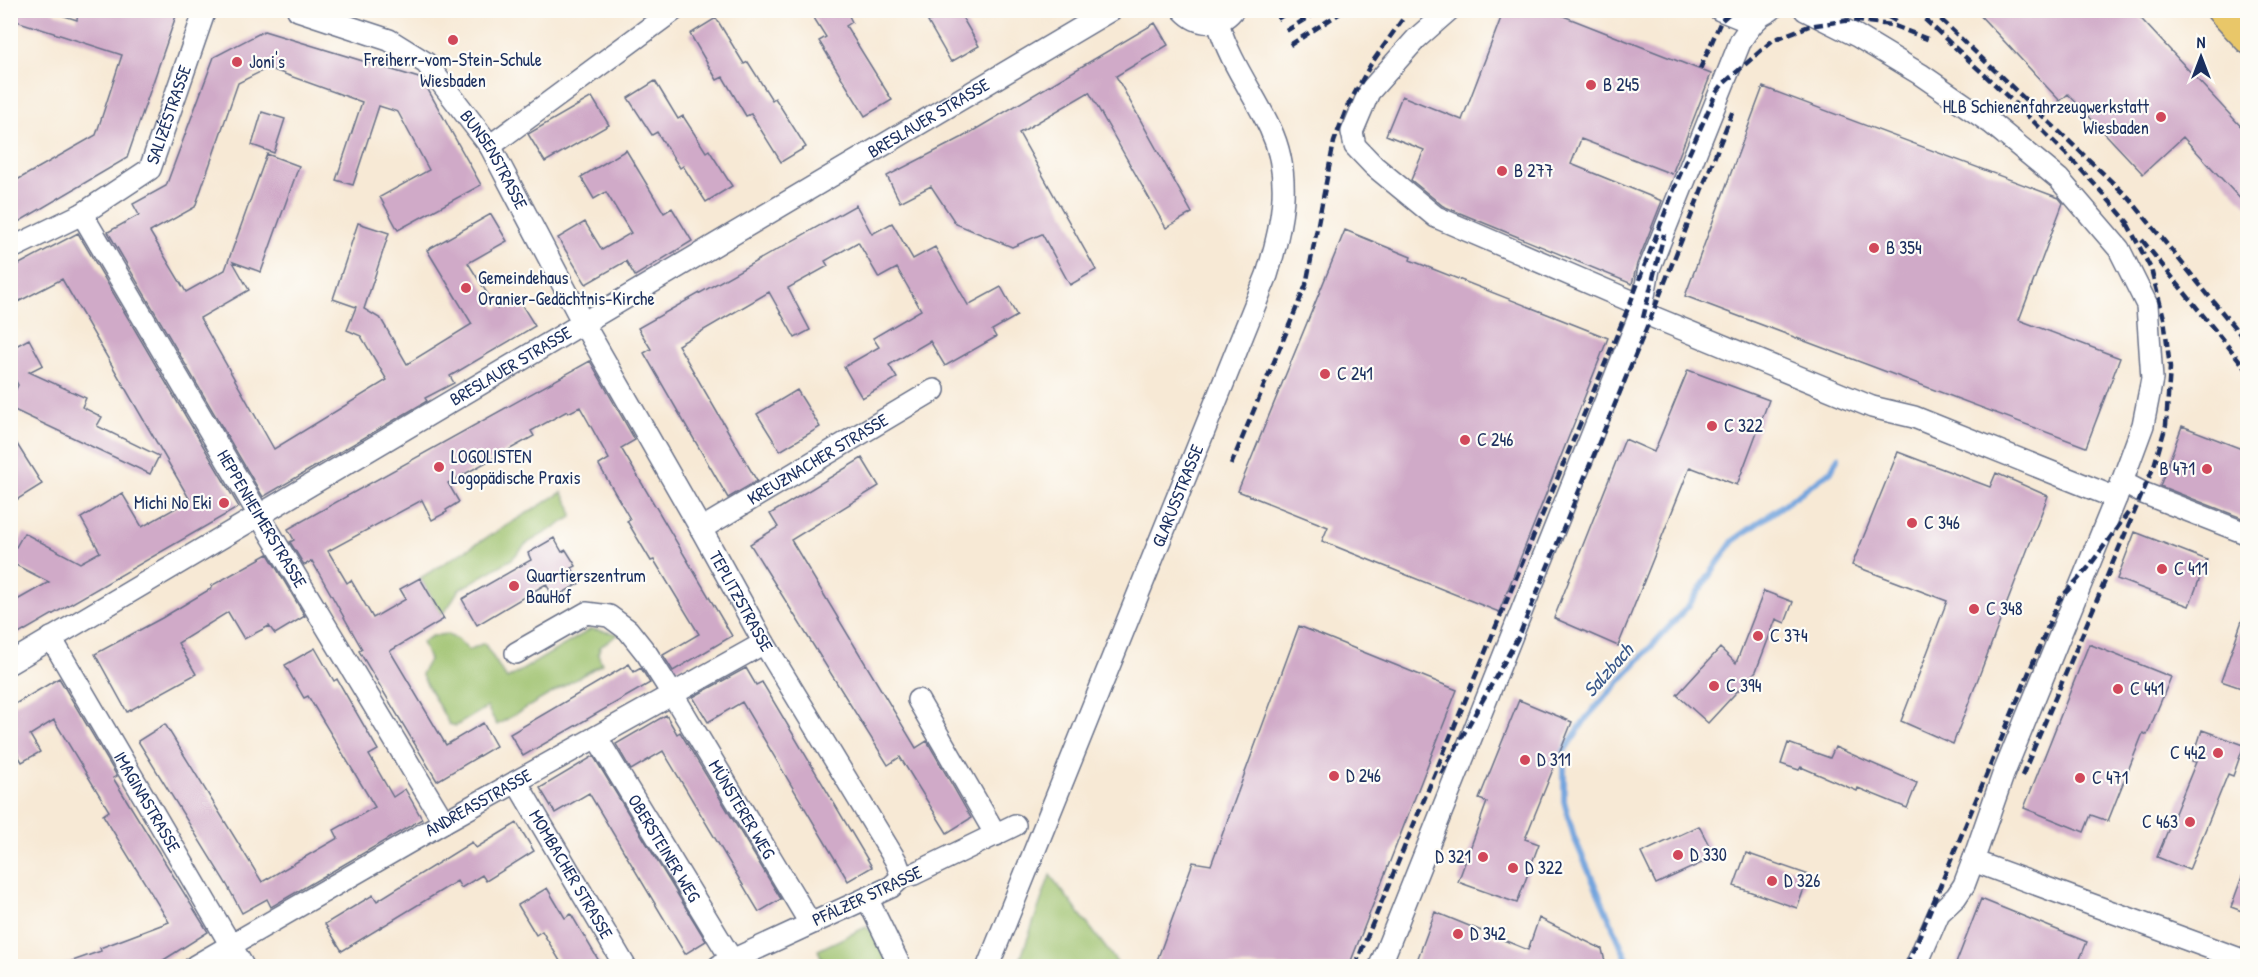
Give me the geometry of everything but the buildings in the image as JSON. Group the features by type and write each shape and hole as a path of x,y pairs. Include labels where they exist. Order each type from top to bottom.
{"main road":[{"path":"2220,10 2247,39"}],"street":[{"name":"SALIZÉSTRASSE","path":"10,249 82,214 150,169 205,10"},
{"name":"BUNSENSTRASSE","path":"298,10 389,40 426,63 490,146 583,323"},
{"path":"490,146 674,10"},
{"path":"1183,10 1196,20 1210,23 1226,16"},
{"path":"1449,10 1416,39 1369,92 1352,132 1355,146 1374,166 1436,217 1630,301 1641,312 1872,407 1914,417 2119,490 2142,493 2247,534"},
{"path":"1720,10 1752,23"},
{"path":"1380,966 1641,312 1649,269 1741,40 1752,23 1760,15 1771,10"},
{"path":"1805,10 1833,22 1893,58 1990,123 2059,179 2119,249 2147,305 2152,379 2143,425 2119,490 2003,775 1964,885 1939,913 1917,966"},
{"name":"BRESLAUER STRASSE","path":"10,663 1111,12"},
{"name":"GLARUSSTRASSE","path":"988,966 1267,275 1277,245 1284,193 1281,164 1271,130 1231,58 1226,16"},
{"name":"HEPPENHEIMERSTRASSE","path":"82,214 259,515 444,822"},
{"name":"TEPLITZSTRASSE","path":"583,323 764,643 896,861 902,877"},
{"name":"KREUZNACHER STRASSE","path":"701,529 934,390"},
{"name":"MÜNSTERER WEG","path":"516,653 586,613 609,616 628,630 647,654 673,695 810,923"},
{"name":"IMAGINASTRASSE","path":"51,638 243,966"},
{"name":"ANDREASSTRASSE","path":"195,966 444,822 764,643"},
{"path":"918,700 996,835"},
{"name":"OBERSTEINER WEG","path":"597,738 725,963"},
{"name":"MOMBACHER STRASSE","path":"516,783 625,966"},
{"name":"PFÄLZER STRASSE","path":"725,963 891,887 902,877 914,874 1015,825"},
{"path":"1973,861 2247,963"},
{"path":"867,898 900,966"}],"green space":[{"path":"562,492 571,508 572,517 526,544 512,559 460,589 441,614 420,578"},
{"path":"591,629 619,634 600,647 598,654 602,664 497,725 487,707 456,726 449,724 421,674 429,660 422,642 432,636 446,634 457,639 469,650 484,643 507,679"},
{"path":"1050,875 1119,965 1119,966 1018,966"},
{"path":"866,927 876,935 890,966 825,966 818,950"}],"waterway":[{"name":"Salzbach","path":"1630,966 1574,837 1564,801 1564,751 1587,717 1689,605 1733,541 1831,471 1838,457"}],"railway":[{"path":"1277,19 1291,10"},
{"path":"1286,31 1320,10"},
{"path":"1290,45 1345,10"},
{"path":"1231,465 1306,285 1334,142 1347,107 1371,64 1409,10"},
{"path":"1700,69 1721,21 1733,10"},
{"path":"1876,10 1899,23"},
{"path":"1915,10 2052,140 2129,224"},
{"path":"1931,10 2129,198 2248,344"},
{"path":"1355,966 1631,301 1678,179 1716,93 1723,84 1773,40 1809,26 1851,20 1892,25 1930,40"},
{"path":"1441,774 1519,636 1651,317 1734,108"},
{"path":"2022,776 2154,466 2166,425 2170,368 2164,318 2151,269 2125,219"},
{"path":"1643,318 1664,234"},
{"path":"2142,240 2248,371"},
{"path":"1907,966 2059,600 2088,568 2128,513"}],"place":[{"name":"Freiherr-vom-Stein-Schule Wiesbaden","path":"453,40"},
{"name":"Joni's","path":"237,62"},
{"name":"B 245","path":"1591,85"},
{"name":"HLB Schienenfahrzeugwerkstatt Wiesbaden","path":"2161,117"},
{"name":"B 277","path":"1502,171"},
{"name":"B 354","path":"1874,248"},
{"name":"Gemeindehaus Oranier-Gedächtnis-Kirche","path":"466,288"},
{"name":"C 241","path":"1325,374"},
{"name":"C 322","path":"1712,426"},
{"name":"C 246","path":"1465,440"},
{"name":"LOGOLISTEN Logopädische Praxis","path":"439,467"},
{"name":"B 471","path":"2207,469"},
{"name":"Michi No Eki","path":"224,503"},
{"name":"C 346","path":"1912,523"},
{"name":"C 411","path":"2162,569"},
{"name":"Quartierszentrum BauHof","path":"514,586"},
{"name":"C 348","path":"1974,609"},
{"name":"C 374","path":"1758,636"},
{"name":"C 394","path":"1714,686"},
{"name":"C 441","path":"2118,689"},
{"name":"C 442","path":"2218,753"},
{"name":"D 311","path":"1525,760"},
{"name":"D 246","path":"1334,776"},
{"name":"C 471","path":"2080,778"},
{"name":"C 463","path":"2190,822"},
{"name":"D 330","path":"1678,855"},
{"name":"D 321","path":"1483,857"},
{"name":"D 322","path":"1513,868"},
{"name":"D 326","path":"1772,881"},
{"name":"D 342","path":"1458,934"}]}
